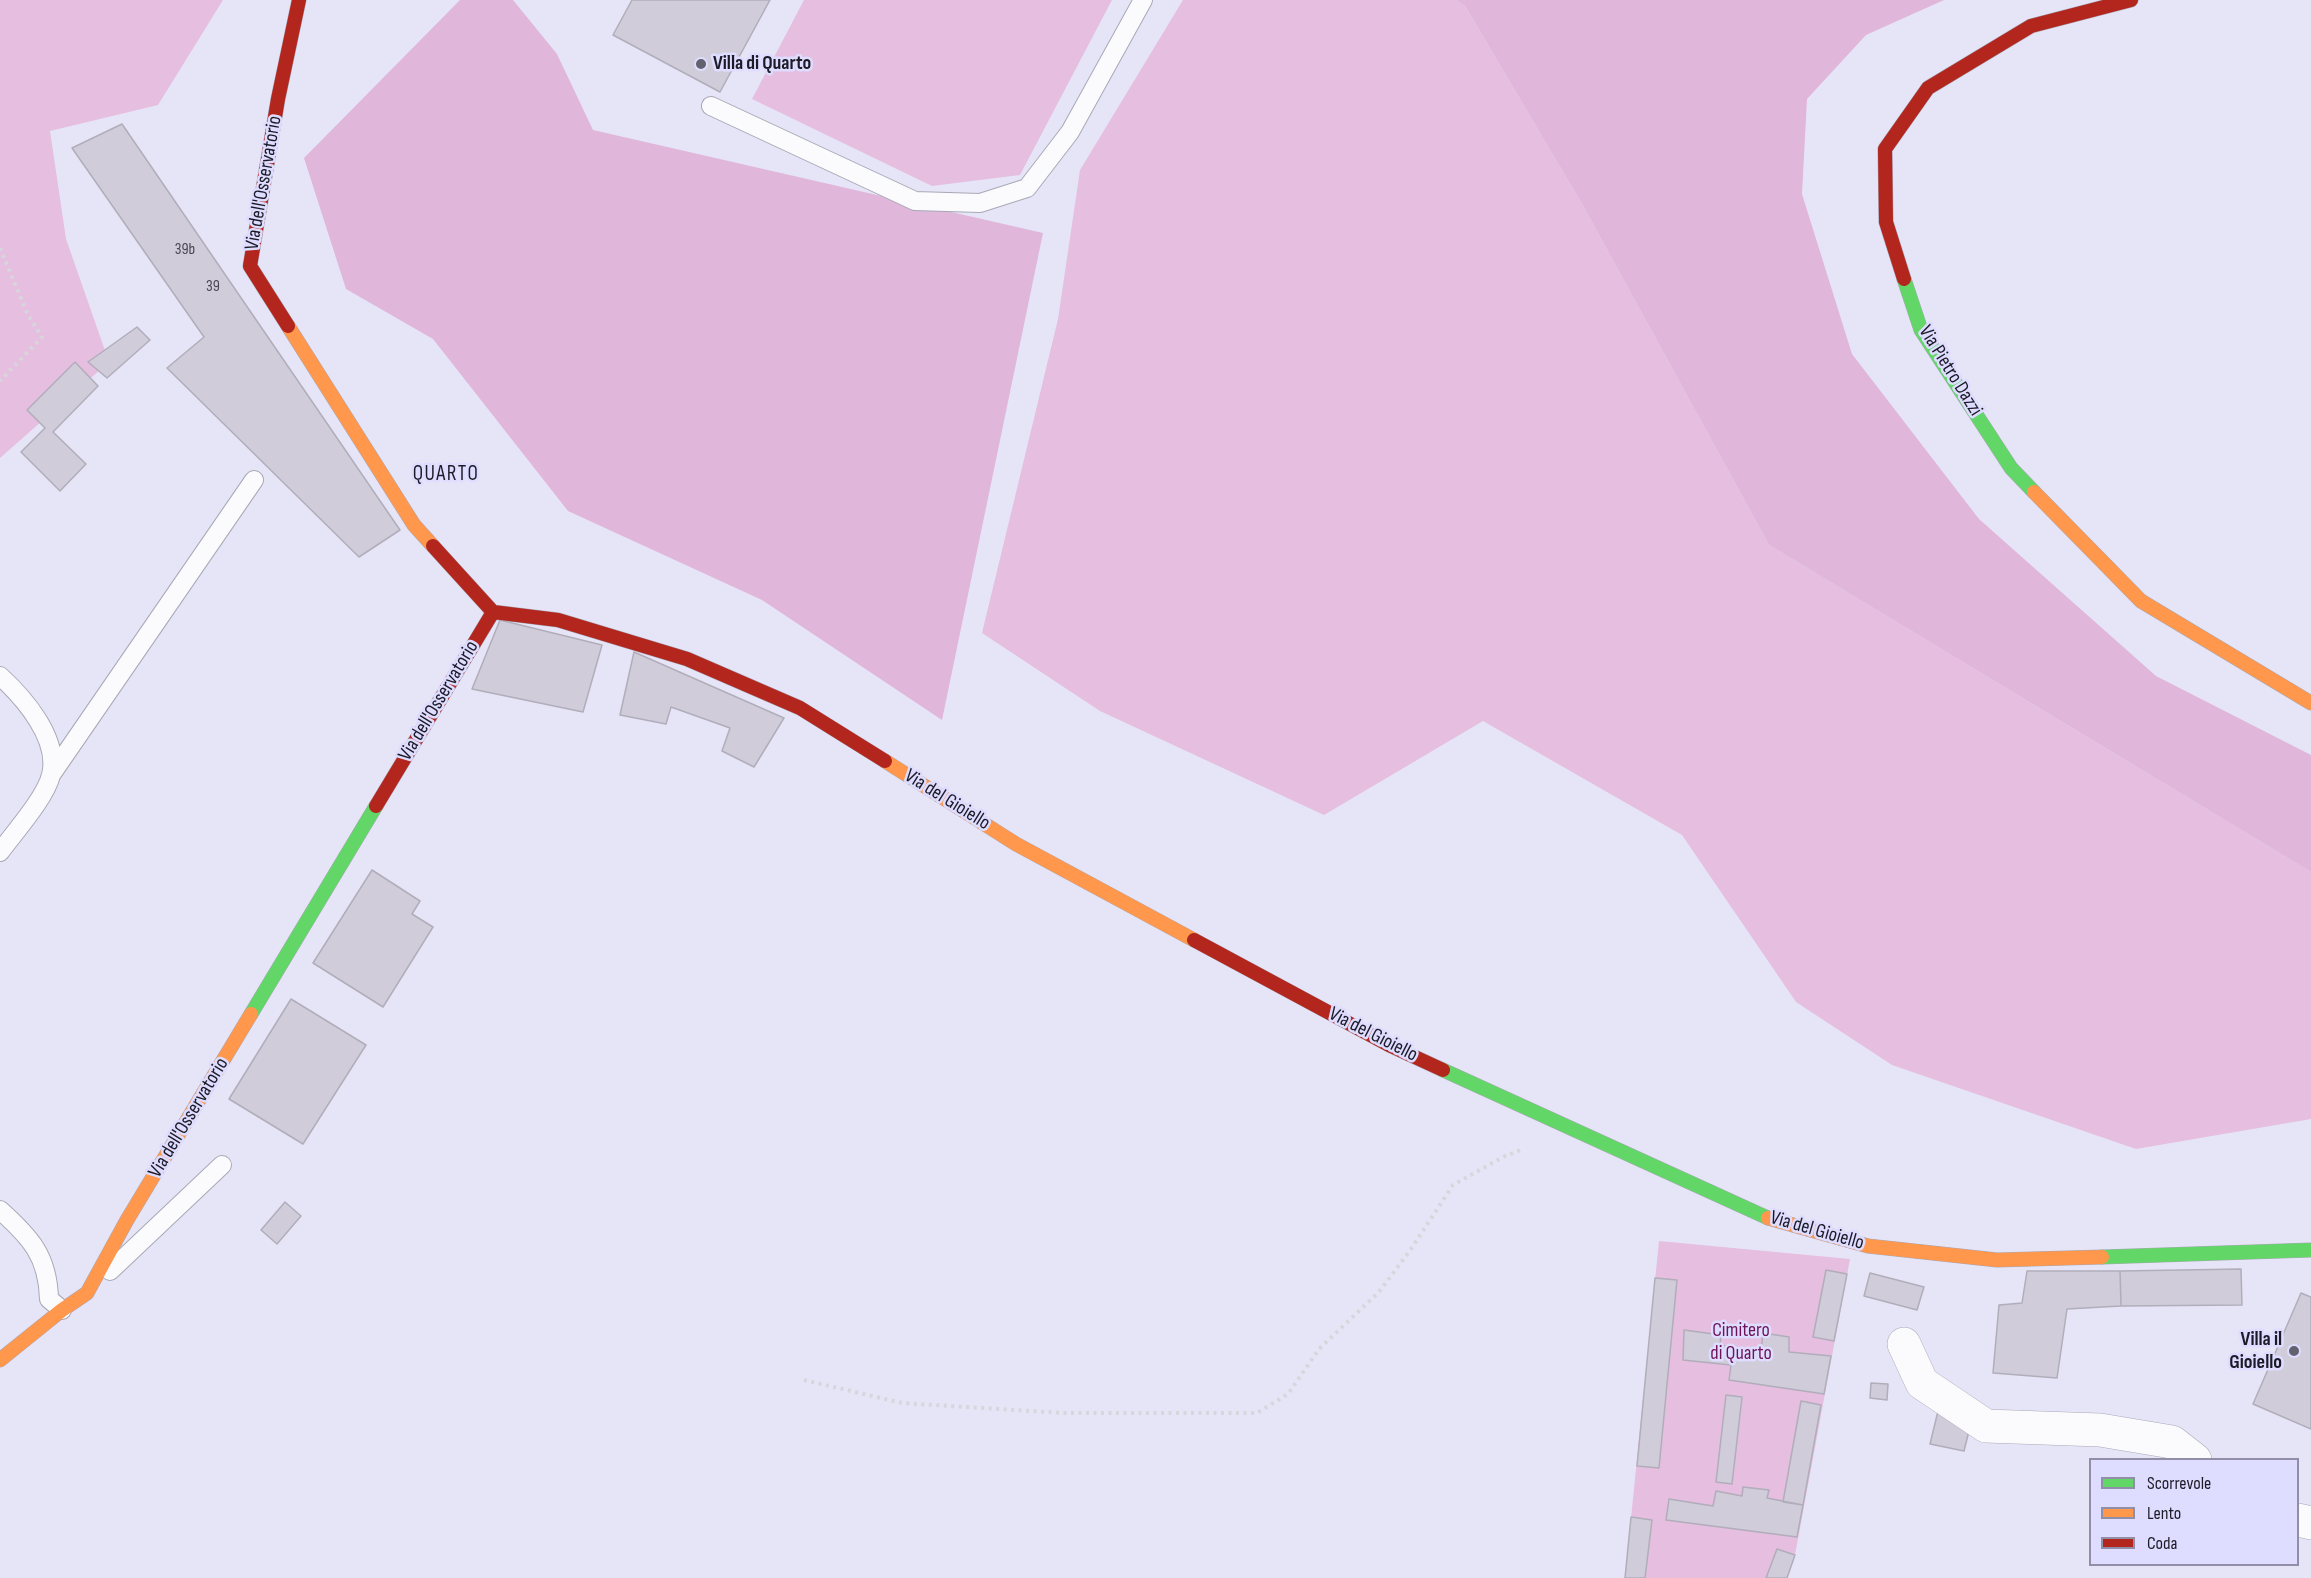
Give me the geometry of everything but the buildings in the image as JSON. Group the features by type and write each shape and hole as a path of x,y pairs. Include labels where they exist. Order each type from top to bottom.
{"street":[{"name":"Via dell'Osservatorio","path":"0,1360 87,1293 127,1220 493,612 414,525 250,266 278,99 299,0"},
{"name":"Via Pietro Dazzi","path":"2131,0 2031,26 1928,88 1885,149 1886,222 1921,330 2011,468 2141,601 2311,703"},
{"name":"Via del Gioiello","path":"493,612 558,621 687,659 800,708 1027,850 1391,1046 1764,1217 1868,1246 1997,1260 2311,1250"},
{"path":"1904,1344 1922,1383 1986,1426 2100,1430 2172,1442 2192,1458"}],"lane":[{"path":"711,106 915,201 980,203 1027,188 1070,132 1143,0"},
{"path":"0,852 254,480"},
{"path":"0,676 37,717 51,752 51,775"},
{"path":"87,1293 222,1165"},
{"path":"0,1210 32,1241 43,1261 49,1281 49,1299 62,1310"}],"path":[{"path":"0,248 28,315 42,337 0,381"},
{"path":"804,1380 902,1403 1063,1413 1257,1413 1288,1394 1319,1349 1379,1292 1411,1249 1453,1185 1505,1156 1535,1145 1543,1115"}],"green space":[{"path":"0,0 223,0 158,105 50,131 66,239 109,362 0,458"},
{"path":"804,0 1112,0 1020,175 932,186 752,99"},
{"path":"1183,0 1456,0 1465,6 1582,204 1769,545 2311,872 2311,1119 2136,1149 1892,1065 1796,1002 1682,835 1483,721 1324,815 1100,711 982,633 1058,319 1080,170"},
{"name":"Cimitero di Quarto","path":"1659,1241 1850,1259 1795,1555 1787,1578 1625,1578"}],"shaded area":[{"path":"460,0 513,0 557,54 593,130 1043,233 942,720 762,600 568,511 433,339 346,289 304,158"},
{"path":"1456,0 1944,0 1866,35 1807,99 1802,194 1852,354 1979,519 2156,676 2311,755 2311,872 1769,545 1582,204 1465,6"}],"traffic: fast":[{"path":"1904,279 1921,330 2011,468 2034,492"},
{"path":"251,1014 376,806"},
{"path":"1443,1070 1768,1218"},
{"path":"2102,1257 2311,1250"}],"traffic: slow":[{"path":"288,326 414,525 433,546"},
{"path":"2034,492 2141,601 2311,703"},
{"path":"885,761 1016,844 1194,940"},
{"path":"0,1360 87,1293 127,1220 251,1014"},
{"path":"1768,1218 1868,1246 1997,1260 2102,1257"}],"traffic: jam":[{"path":"288,326 250,266 278,99 299,0"},
{"path":"1904,279 1886,222 1885,149 1928,88 2031,26 2131,0"},
{"path":"376,806 493,612 433,546"},
{"path":"493,612 558,620 687,659 800,708 885,761"},
{"path":"1194,940 1391,1046 1443,1070"}],"place":[{"name":"Villa di Quarto","path":"701,64"},
{"name":"Villa il Gioiello","path":"2294,1351"}],"district":[{"name":"QUARTO","path":"446,475"}]}
